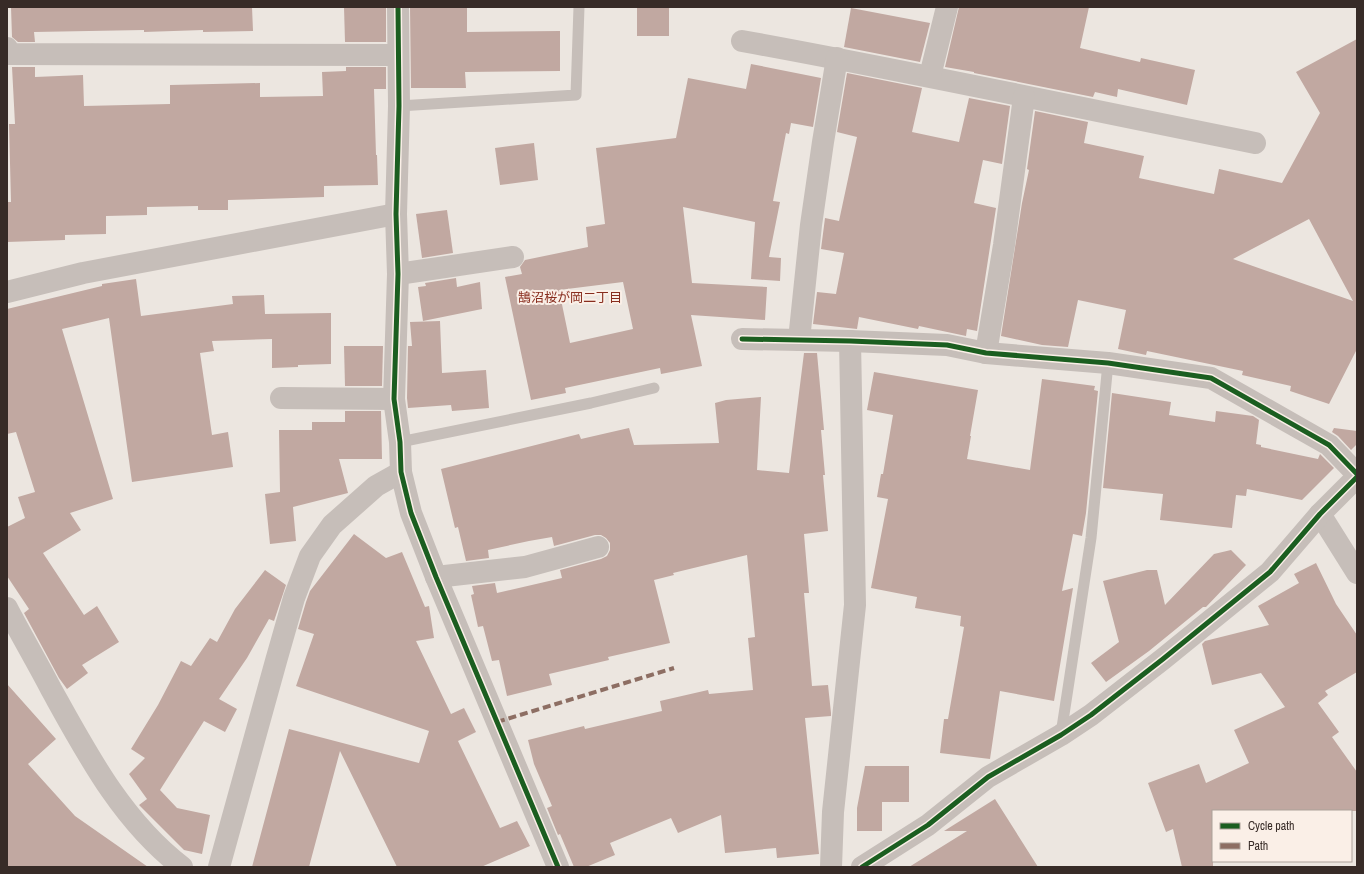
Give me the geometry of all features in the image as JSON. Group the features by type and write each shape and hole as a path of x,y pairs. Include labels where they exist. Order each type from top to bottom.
{"street":[{"path":"398,7 399,106 396,214 398,274 394,399 400,442 401,472 411,513 436,577 558,867"},
{"path":"930,76 947,7"},
{"path":"742,41 930,76 1024,97 1256,143"},
{"path":"7,48 7,54 398,55"},
{"path":"799,340 811,225 837,58"},
{"path":"986,353 1004,245 1024,97"},
{"path":"7,292 83,273 396,214"},
{"path":"398,274 513,258"},
{"path":"742,339 947,345 986,353 1108,363 1211,378 1329,445 1357,475 1320,514 1270,572 1163,659 1091,715 1061,735 988,777 928,825 862,867"},
{"path":"831,867 833,812 855,605 850,341"},
{"path":"281,398 394,399"},
{"path":"219,867 294,598 310,556 332,525 376,486 401,472"},
{"path":"1320,514 1357,573"},
{"path":"436,577 525,567 598,547"},
{"path":"7,608 82,746 106,785 137,824 182,867"}],"lane":[{"path":"399,106 576,95 579,7"},
{"path":"1061,735 1091,538 1108,363"},
{"path":"400,442 590,403 654,388"}],"building":[{"path":"11,7 252,7 253,31 203,32 203,30 144,32 144,30 34,32 35,42 18,42 12,37"},
{"path":"344,7 386,7 386,42 345,42"},
{"path":"410,7 467,7 467,32 560,31 560,71 465,72 466,88 411,88"},
{"path":"637,7 669,7 669,36 637,36"},
{"path":"959,7 1089,7 1080,48 1140,62 1141,58 1195,70 1187,105 1118,89 1117,97 1095,92 1093,97 945,67"},
{"path":"851,8 930,23 920,62 844,47"},
{"path":"1357,39 1357,349 1329,404 1290,391 1291,386 1242,375 1243,371 1147,351 1146,355 1118,349 1126,310 1078,300 1068,347 1042,345 1001,336 1022,203 1029,170 1027,169 1035,111 1088,122 1084,143 1144,156 1139,178 1214,194 1219,169 1282,183 1320,113 1296,72","holes":["1309,219 1353,301 1233,259"]},
{"path":"751,64 821,78 813,127 791,123 789,134 786,133 773,201 780,202 769,257 781,258 780,281 751,279 755,222 683,207 692,283 767,287 765,320 691,315 702,366 661,374 660,368 565,388 566,393 531,400 505,277 522,274 520,267 525,260 588,247 586,227 605,224 596,148 676,138 688,78 746,89","holes":["623,282 633,329 570,343 559,290"]},
{"path":"12,67 35,67 35,77 83,75 84,106 170,104 170,85 260,83 260,97 323,96 322,72 346,71 346,67 386,67 386,89 374,89 378,185 324,186 324,197 228,200 228,210 198,210 198,206 147,207 147,215 106,216 106,234 65,235 65,240 7,242 7,202 11,202 9,124 15,124"},
{"path":"847,73 922,88 912,132 959,142 969,98 1010,106 1002,164 983,160 974,203 996,208 977,331 967,329 966,336 919,326 918,329 859,317 857,329 813,324 817,292 836,294 844,253 821,249 825,218 839,221 857,137 837,132"},
{"path":"534,143 538,180 500,185 495,148"},
{"path":"447,210 453,253 422,258 416,214"},
{"path":"456,278 457,287 480,282 482,309 423,321 418,287 426,286 425,283"},
{"path":"136,279 141,316 233,304 232,296 264,295 265,314 331,313 331,364 298,365 298,367 272,368 272,339 212,341 214,351 200,353 212,435 228,432 233,467 132,482 109,318 62,329 113,499 70,513 81,530 43,553 84,615 97,606 119,642 82,665 88,673 67,689 59,678 24,613 29,609 7,576 7,527 25,518 18,497 35,492 16,432 7,434 7,309 102,286 102,284"},
{"path":"440,321 442,373 486,370 489,408 452,411 451,405 408,408 408,346 412,346 410,322"},
{"path":"344,346 383,346 382,386 345,386"},
{"path":"804,353 817,353 824,430 821,430 828,531 804,534 809,593 804,593 812,686 828,685 831,713 831,716 805,718 819,854 777,858 776,848 725,853 721,815 678,833 671,818 610,843 615,855 586,867 574,867 560,834 558,835 547,808 552,806 534,764 528,740 584,726 585,729 662,711 660,701 708,690 709,694 753,690 748,638 755,637 747,555 673,573 674,575 654,580 670,643 608,657 609,660 549,674 552,685 507,696 499,660 492,661 483,626 478,627 471,595 474,594 472,586 495,583 497,593 562,578 560,570 607,556 610,550 610,543 601,535 595,535 554,546 552,537 488,550 489,558 466,561 458,527 455,528 441,469 579,434 581,439 629,428 634,445 719,443 715,403 726,400 761,397 757,470 789,473"},
{"path":"874,372 978,390 967,459 1030,470 1042,379 1095,386 1094,390 1098,391 1086,513 1082,536 1073,534 1062,591 1073,588 1054,701 1000,691 990,759 940,753 944,719 948,719 964,627 960,626 961,616 915,608 917,597 871,588 888,499 877,497 881,474 883,474 893,415 867,410"},
{"path":"1112,393 1171,402 1169,415 1215,422 1216,411 1253,416 1259,420 1256,444 1261,445 1261,447 1318,459 1320,454 1334,468 1302,500 1247,489 1246,496 1236,495 1232,528 1160,520 1163,494 1103,488"},
{"path":"345,411 381,411 382,459 339,459 348,493 293,507 296,541 270,544 265,494 280,492 279,430 312,430 312,422 345,422"},
{"path":"1334,428 1357,431 1357,444 1351,450 1338,436 1332,432"},
{"path":"354,534 386,558 402,552 425,607 429,606 434,638 416,641 451,714 464,708 476,732 458,741 500,828 517,821 530,846 481,867 397,867 340,751 309,867 252,867 289,729 419,763 429,731 296,686 314,634 298,629 310,591"},
{"path":"1231,550 1246,565 1206,607 1203,607 1149,651 1106,682 1091,663 1119,642 1103,581 1147,570 1157,570 1165,605 1214,554"},
{"path":"1316,563 1336,604 1357,635 1357,672 1325,691 1328,695 1318,703 1339,732 1332,737 1357,772 1357,811 1212,810 1213,867 1182,867 1173,829 1166,832 1148,783 1199,764 1206,783 1249,763 1234,730 1285,707 1261,673 1212,685 1202,644 1205,641 1269,625 1258,606 1299,583 1294,574"},
{"path":"265,570 286,585 274,621 269,619 247,658 219,699 237,709 225,732 204,721 160,790 177,808 210,815 202,854 184,850 139,805 147,799 129,774 145,758 131,749 158,705 181,661 191,666 210,638 217,642 235,609"},
{"path":"7,684 56,739 28,764 75,816 148,867 7,867"},
{"path":"865,766 909,766 909,802 882,802 882,831 857,831 857,808"},
{"path":"995,799 1038,867 909,867 967,831 944,831"}],"marked path":[{"path":"497,722 674,668"}],"cycle path":[{"path":"398,7 399,106 396,214 398,274 394,399 400,442 401,472 411,513 436,577 558,867"},
{"path":"742,339 947,345 986,353 1108,363 1211,378 1329,445 1357,474"},
{"path":"862,867 928,825 988,777 1061,735 1091,715 1163,659 1270,572 1320,514 1357,477"}],"district":[{"name":"鵠沼桜が岡二丁目","path":"570,297"}]}
